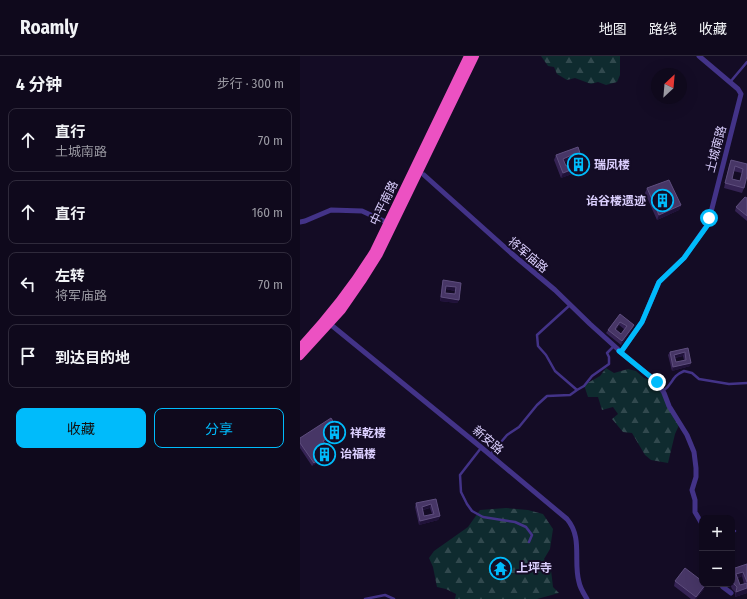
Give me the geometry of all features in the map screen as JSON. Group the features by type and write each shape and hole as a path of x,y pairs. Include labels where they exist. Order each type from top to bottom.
{"highway":[{"name":"中平南路","path":"300,347 325,320 349,289 374,251 468,56"},
{"path":"300,356 330,324 354,293 379,254 475,56"}],"street":[{"name":"土城南路","path":"620,351 642,322 659,282 684,258 708,222 741,94 738,89 699,56"},
{"name":"将军庙路","path":"424,176 555,290 614,346 657,382 663,391 669,406 687,435 694,452 696,477 692,490 695,500 695,512 699,519"},
{"path":"300,222 331,210 362,210 388,222"},
{"name":"新安路","path":"330,324 482,448 569,522 575,534 578,582 587,599"},
{"path":"723,587 731,593"}],"lane":[{"path":"731,81 747,62"},
{"path":"570,305 537,335 538,346 546,355 555,371 576,390"},
{"path":"490,455 507,435 519,427 537,405 547,396 553,394 570,395 584,386 592,376 609,364 609,357 607,353 614,346"},
{"path":"663,391 669,387 676,375 684,371 692,373 699,379 729,384 747,384"},
{"path":"482,448 460,475 461,492 466,504 472,511 484,517 515,522 526,527 532,535 529,542"},
{"path":"366,599 385,594 394,599"}],"green space":[{"path":"541,56 620,56 620,75 617,82 606,85 598,82 591,84 575,78 567,80 557,74 554,67 548,66"},
{"path":"606,368 614,373 628,369 636,371 644,378 657,382 680,423 675,434 668,463 651,460 645,455 632,433 623,432 612,419 618,414 613,407 602,410 598,397 588,397 584,385 600,376"},
{"path":"506,508 528,510 543,514 553,529 550,549 544,559 551,570 553,587 559,593 537,599 455,599 456,594 446,589 437,587 433,567 429,558 434,551 468,527 480,510"}],"building":[{"path":"578,147 584,165 563,173 556,155","holes":["574,154 577,162 566,166 563,159"]},
{"path":"731,160 747,164 747,176 744,188 725,183","holes":["735,166 743,169 740,181 732,179"]},
{"name":"诒谷楼遗迹","path":"669,180 681,205 659,215 647,188"},
{"path":"745,197 747,198 747,216 736,207"},
{"path":"443,280 461,283 459,300 441,297","holes":["446,286 456,287 455,294 445,293"]},
{"path":"620,314 634,325 622,341 608,330","holes":["620,322 627,326 621,334 615,329"]},
{"path":"688,348 691,363 673,367 670,352","holes":["685,352 686,360 676,362 674,355"]},
{"path":"331,418 339,431 323,441 330,451 314,463 300,443 300,438"},
{"path":"436,499 440,516 420,521 416,503","holes":["431,504 434,514 424,516 422,507"]},
{"path":"747,564 747,582 743,572 736,574 740,585 747,583 747,588 736,592 737,587 735,585 735,568"},
{"path":"685,568 699,579 699,587 704,587 696,597 675,581"}],"place":[{"name":"瑞凤楼","path":"578,165"},
{"name":"诒谷楼遗迹","path":"662,201"},
{"name":"祥乾楼","path":"334,433"},
{"name":"诒福楼","path":"324,454"},
{"name":"上坪寺","path":"501,568"}],"route":[{"path":"657,382 619,351 621,352 642,322 659,282 684,258 707,226 709,218"}]}
